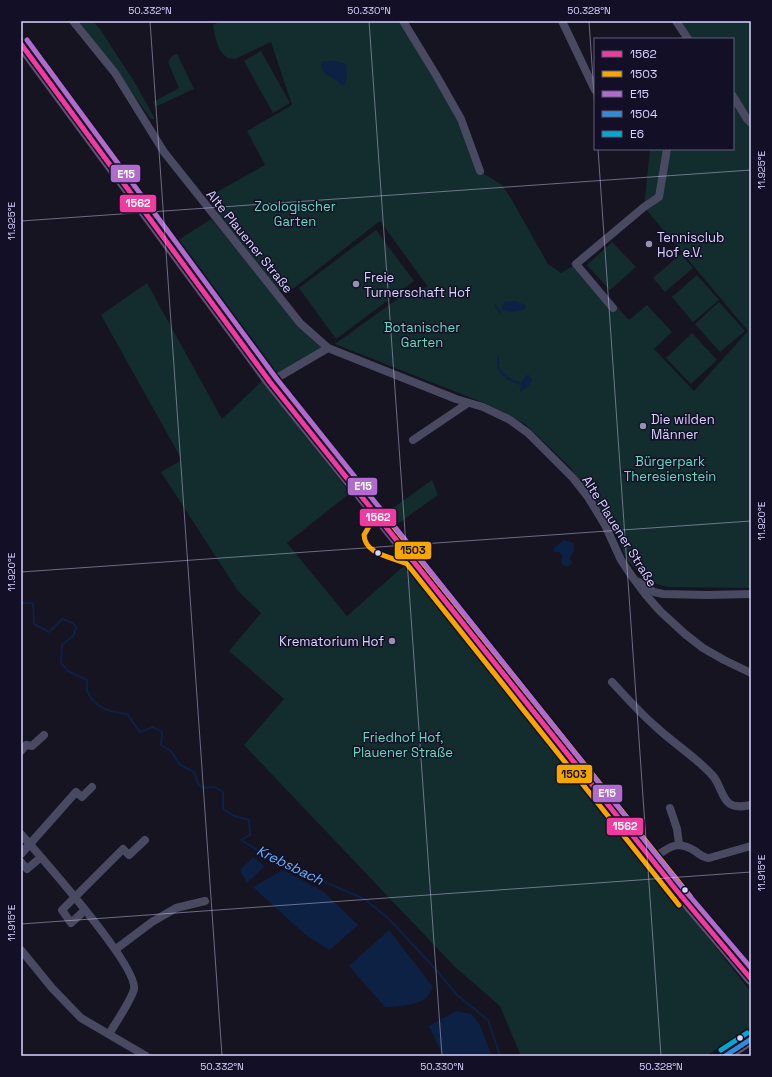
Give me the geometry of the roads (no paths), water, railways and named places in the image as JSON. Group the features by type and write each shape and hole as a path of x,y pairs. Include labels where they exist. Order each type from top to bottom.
{"main road":[{"path":"21,44 270,382 359,491 652,859 751,979"},
{"path":"725,1056 751,1039"}],"street":[{"name":"Alte Plauener Straße","path":"73,21 115,73 164,152 300,323 328,348 468,403 483,407 510,420 528,433 573,478 588,497 606,526 631,575 660,611 703,648 751,673"},
{"path":"403,21 461,119 480,171"},
{"path":"562,21 594,88"},
{"path":"676,21 687,38"},
{"path":"734,98 751,123"},
{"path":"613,308 576,264 658,197 667,150"},
{"path":"270,382 328,348"},
{"path":"413,440 468,403"},
{"path":"631,575 642,585 654,592 663,594 751,594"},
{"path":"612,682 656,727 680,746 712,776 719,784 723,796 731,805 751,805"},
{"path":"21,752 26,744 32,746 44,734"},
{"path":"21,854 76,792 82,797 92,787"},
{"path":"670,808 680,844"},
{"path":"21,834 116,949 132,976 134,988 109,1034"},
{"path":"85,910 71,923 62,910 123,849 129,855 145,840"},
{"path":"652,859 680,844 708,858 751,846"},
{"path":"21,862 27,869 40,858"},
{"path":"116,949 152,922 176,908 205,901"},
{"path":"21,950 81,1018 146,1056"}],"water":[{"path":"323,61 337,61 346,64 347,74 345,85 341,85 324,72 321,67 321,63"},
{"path":"515,301 525,305 526,309 510,312 501,309 504,302"},
{"path":"529,375 532,380 528,387 520,392 521,384 525,376"},
{"path":"564,540 574,543 574,550 570,558 572,563 569,566 564,566 561,563 562,555 559,552 554,552 554,548"},
{"path":"253,857 265,866 247,883 240,870"},
{"path":"283,870 324,892 358,925 330,950 308,937 253,887"},
{"path":"389,930 433,987 426,998 418,1002 394,1007 385,1007 349,966"},
{"path":"456,1011 471,1014 479,1023 492,1056 443,1056 429,1026"}],"waterway":[{"path":"495,305 500,312"},
{"path":"498,357 498,364"},
{"path":"498,367 507,378 521,384"},
{"name":"Krebsbach","path":"21,603 33,603 34,624 49,632 62,619 73,623 76,627 74,635 62,645 61,663 68,671 87,680 87,692 95,703 104,709 127,714 140,732 153,727 162,732 161,745 171,751 180,765 194,772 198,784 203,788 215,787 223,792 223,809 234,816 249,820 250,835 241,840 267,856 366,900 390,920 457,995 488,1020 500,1056"}],"place":[{"name":"Tennisclub Hof e.V.","path":"649,244"},
{"name":"Freie Turnerschaft Hof","path":"356,284"},
{"name":"Die wilden Männer","path":"643,426"},
{"name":"Krematorium Hof","path":"392,641"}],"park label":[{"name":"Zoologischer Garten","path":"295,214"},
{"name":"Botanischer Garten","path":"422,334"},
{"name":"Bürgerpark Theresienstein","path":"670,468"},
{"name":"Friedhof Hof, Plauener Straße","path":"403,744"}]}
